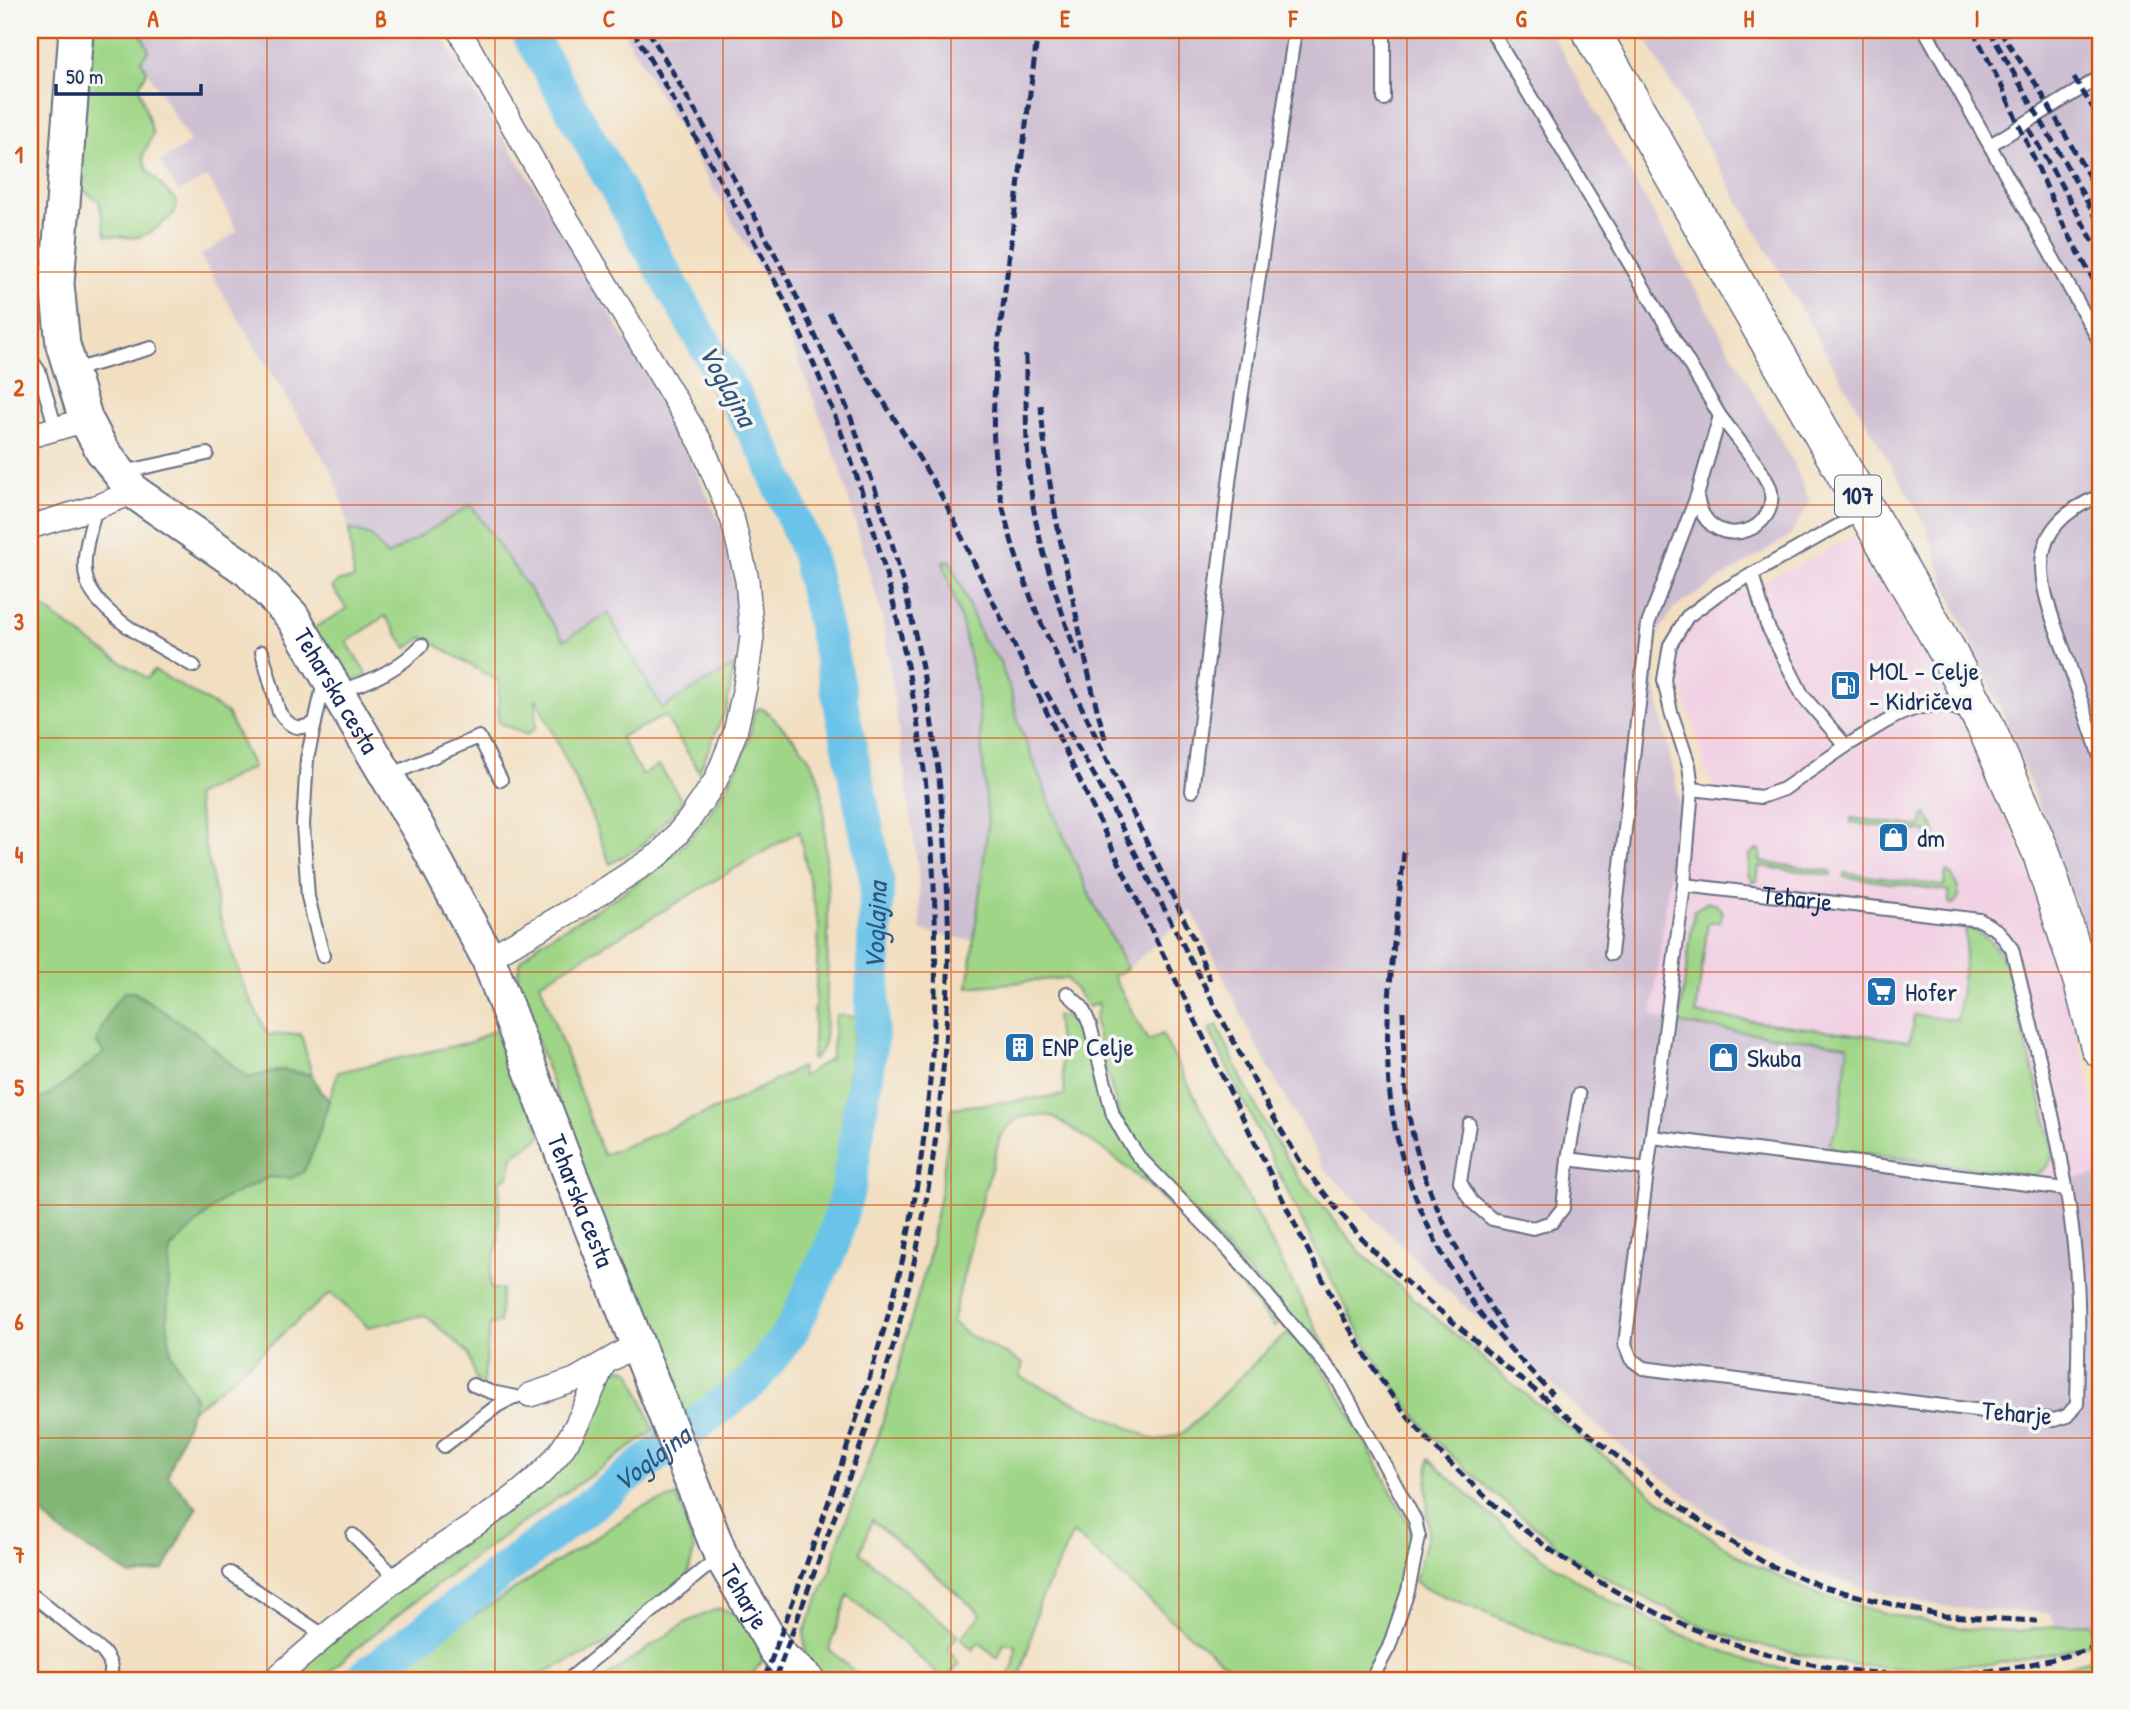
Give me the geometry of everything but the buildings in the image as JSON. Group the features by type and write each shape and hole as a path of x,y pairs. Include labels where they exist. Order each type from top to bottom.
{"main road":[{"name":"107","path":"1590,30 1866,510 1985,725 2041,852 2083,984 2100,1048"}],"street":[{"name":"Teharska cesta","path":"76,30 57,285 63,345 71,371 71,424 102,450 127,482 249,571 292,616 332,681 488,958 655,1389"},
{"path":"458,30 701,443 733,521 747,580 752,637 735,733 716,780 682,828 660,854 578,907 488,958"},
{"path":"30,436 71,424"},
{"path":"30,527 96,506 127,482"},
{"path":"522,1396 575,1380 637,1344"},
{"path":"274,1680 324,1636 397,1579 513,1498 553,1461 574,1429 604,1363"},
{"name":"Teharje","path":"655,1389 721,1556 775,1649 807,1680"}],"lane":[{"path":"1192,792 1230,475 1295,30"},
{"path":"1384,30 1384,99"},
{"path":"1491,30 1720,416 1765,477 1771,492 1770,505 1765,516 1755,527 1740,533 1726,533 1715,528 1705,519 1697,496"},
{"path":"1925,30 2100,342"},
{"path":"1990,145 2100,77"},
{"path":"71,371 151,348"},
{"path":"30,358 71,424"},
{"path":"1611,954 1648,624 1697,496 1720,416"},
{"path":"127,482 173,460 207,454"},
{"path":"2100,496 2074,508 2056,524 2044,549 2042,574 2050,610 2100,757"},
{"path":"96,506 85,561 87,580 97,601 163,650 194,666"},
{"name":"Teharje","path":"1684,885 1980,920 1998,931 2012,949 2048,1091 2066,1189 2076,1267 2077,1404 2067,1416 2054,1420 1643,1368 1631,1359 1625,1343 1684,885 1692,789 1689,765 1671,712 1664,680 1670,645 1687,617 1718,593 1866,510"},
{"path":"1752,574 1767,625 1804,696 1846,746"},
{"path":"323,956 308,897 303,825 307,759 315,723 332,681 354,687 400,666 422,645"},
{"path":"262,652 279,712 284,720 302,729 315,723"},
{"path":"1692,789 1761,797 1784,789 1846,746 1907,710 1934,704 1960,709 1985,725"},
{"path":"387,776 479,737 501,780"},
{"path":"1067,993 1082,1007 1090,1025 1113,1115 1126,1138 1139,1157 1230,1251 1336,1377 1415,1520 1419,1537 1408,1591 1389,1647 1371,1680"},
{"path":"1469,1124 1460,1182 1471,1201 1492,1219 1533,1228 1552,1222 1563,1209 1579,1095"},
{"path":"1652,1137 2066,1189"},
{"path":"1568,1159 1647,1169"},
{"path":"473,1385 491,1392 522,1396"},
{"path":"444,1446 497,1406 522,1396"},
{"path":"353,1535 397,1579"},
{"path":"568,1680 721,1556"},
{"path":"230,1573 324,1636"},
{"path":"35,1597 103,1652 111,1662 109,1680"}],"shaded area":[{"path":"139,30 439,30 472,89 559,225 656,393 689,456 722,528 733,577 740,633 734,666 663,708 608,614 564,640 471,505 386,556 371,536 349,529 332,472 200,256 238,231 208,177 179,192 160,163 190,142 141,60 149,50"},
{"path":"622,30 1550,30 1794,464 1810,503 1789,536 1674,608 1658,633 1654,682 1679,797 1652,1016 1679,1024 1849,1045 1839,1124 1832,1135 2032,1176 2075,1178 2100,1175 2100,1636 2089,1623 2055,1626 2051,1613 1952,1608 1877,1592 1801,1568 1730,1529 1613,1440 1450,1293 1326,1171 1255,1043 1192,911 1127,969 1090,896 1032,758 985,776 988,825 974,941 921,931 918,868 883,621 839,465 770,287"},
{"path":"1640,30 2100,30 2100,968 2005,718 1949,593 1925,524"},
{"path":"1859,534 1974,739 2029,871 2063,983 2090,1087 2100,1145 2100,1175 2075,1178 2032,1176 1832,1135 1679,1024 1651,1016 1679,797 1719,787 1707,777 1679,681 1677,653 1692,624 1719,604"}],"green space":[{"path":"94,30 139,30 149,50 141,60 147,71 139,87 153,134 143,156 147,170 177,202 174,214 150,233 135,238 106,235 99,201 73,184"},
{"path":"471,505 564,640 608,614 662,708 734,666 727,707 699,771 665,716 620,737 642,775 659,765 683,802 640,847 610,864 586,802 536,698 536,727 527,735 498,722 499,682 423,637 407,648 385,616 347,642 368,677 348,682 312,629 347,609 332,587 339,581 354,579 349,529 371,536 387,556"},
{"path":"950,560 982,638 1000,662 1019,725 1060,828 1127,969 1113,976 1148,1041 1162,1034 1327,1349 1321,1353 1142,1155 1120,1117 1100,1049 1095,1020 1098,1003 1089,1007 1066,978 968,987 988,825 977,692 963,627 943,562"},
{"path":"30,598 93,644 147,678 154,670 227,713 253,767 195,796 220,917 245,989 268,1035 301,1034 312,1075 282,1070 247,1078 195,1032 105,1053 30,1107"},
{"path":"760,708 788,732 813,765 824,808 828,940 825,1037 818,1055 812,1060 819,927 799,831 540,983 603,1155 729,1104 801,1067 802,1077 831,1058 836,1015 856,1017 827,1226 780,1318 746,1367 715,1396 680,1418 628,1275 621,1276 517,978 522,959 537,945 628,889 685,844 717,802 735,771 748,743 754,711"},
{"path":"1926,814 1936,835 1936,843 1930,848 1927,845 1928,832 1851,823 1851,818 1922,827 1923,816"},
{"path":"1757,849 1761,851 1760,862 1831,871 1831,875 1759,866 1757,881 1754,882 1748,874 1750,855"},
{"path":"1946,872 1951,874 1957,886 1959,898 1953,904 1949,903 1949,891 1844,877 1845,873 1944,886"},
{"path":"1707,902 1715,903 1722,911 1720,922 1708,922 1696,1014 1910,1041 1914,1015 1957,1020 1966,948 1965,930 1970,928 1984,936 1997,949 2007,969 2053,1146 2048,1165 2032,1176 1835,1149 1829,1144 1839,1124 1848,1045 1679,1024 1694,911"},
{"path":"124,992 134,992 195,1032 247,1078 282,1070 312,1075 320,1091 329,1100 314,1149 304,1171 292,1178 269,1177 222,1200 170,1249 167,1321 171,1353 195,1398 168,1476 197,1508 164,1570 132,1576 58,1530 30,1501 30,1107 104,1053 96,1042 110,1010"},
{"path":"1056,1016 1078,1018 1088,1037 1110,1116 1281,1322 1274,1327 1192,1227 1148,1185 1106,1151 1060,1121 1051,1116 1035,1115 1019,1118 1009,1125 1000,1137 952,1322 965,1333 1023,1363 1020,1377 1157,1441 1183,1433 1276,1342 1289,1333 1300,1338 1332,1382 1367,1445 1408,1523 1412,1540 1411,1561 1390,1633 1367,1680 1245,1680 1168,1617 1073,1533 1038,1606 1018,1680 1006,1680 1014,1664 1016,1645 1004,1643 998,1658 979,1642 973,1650 961,1639 981,1614 872,1520 860,1553 958,1635 948,1649 959,1664 945,1680 848,1595 829,1649 863,1680 826,1680 806,1662 804,1632 830,1572 838,1542 878,1436 928,1260 952,1108 1065,1095"},
{"path":"1217,1025 1268,1129 1299,1178 1362,1254 1510,1382 1687,1521 1748,1562 1818,1595 1888,1614 1968,1629 2017,1631 2089,1623 2100,1636 2100,1640 2060,1652 1992,1664 1937,1668 1863,1666 1821,1659 1745,1642 1705,1628 1611,1581 1561,1550 1452,1456 1428,1432 1388,1378 1366,1344 1317,1252 1209,1030"},
{"path":"494,1030 505,1034 542,1136 513,1156 509,1176 500,1180 498,1243 490,1272 491,1289 502,1289 499,1323 490,1324 483,1384 476,1381 468,1353 425,1315 368,1327 331,1293 192,1410 195,1398 171,1353 167,1321 170,1249 221,1200 269,1177 292,1178 314,1149 338,1072 471,1042"},
{"path":"625,1368 632,1373 654,1431 441,1581 320,1680 284,1680 334,1637 516,1502 615,1369"},
{"path":"1429,1459 1491,1516 1539,1555 1599,1595 1675,1632 1749,1661 1862,1680 1649,1680 1422,1587 1415,1581 1428,1532"},
{"path":"678,1496 694,1550 688,1574 678,1594 601,1647 527,1680 388,1680 456,1627 642,1507"},
{"path":"719,1608 735,1614 747,1627 766,1657 747,1680 602,1680 685,1623"},
{"path":"2100,1656 2100,1680 2005,1680 2028,1677"}],"waterway":[{"name":"Voglajna","path":"360,1680 753,1381 792,1330 832,1246 849,1185 871,1039 877,882 808,553 768,456 527,30"}],"railway":[{"path":"633,30 766,263 805,344 848,452 883,562 909,675 926,789 935,904 934,1019 924,1134 905,1249 889,1312 846,1452 764,1680"},
{"path":"648,30 779,263 851,417 904,588 927,694 942,802 948,911 946,1020 937,1129 919,1237 894,1343 877,1399 775,1680"},
{"path":"1038,30 995,379 993,424 1000,492 1017,560 1042,625 1194,940 1210,980"},
{"path":"1973,30 2002,87 2063,224 2100,292"},
{"path":"1989,30 2100,224"},
{"path":"1999,30 2038,87 2100,196"},
{"path":"2074,78 2100,119"},
{"path":"2029,129 2100,253"},
{"path":"829,313 946,504 1326,1286 1378,1375 1405,1414 1433,1445 1523,1529 1576,1567 1633,1601 1693,1629 1755,1650 1819,1665 1885,1673 1951,1674 2027,1665 2100,1646"},
{"path":"1026,355 1027,439 1032,501 1045,556 1077,656"},
{"path":"1041,405 1049,479 1058,527 1088,671 1106,741"},
{"path":"1046,692 1098,782 1272,1115 1303,1166 1332,1203 1363,1240 1399,1276 1506,1367 1674,1502 1765,1563 1824,1587 1945,1616 2037,1621"},
{"path":"1404,852 1388,1015 1391,1100 1404,1162 1426,1221 1455,1276 1490,1326 1552,1394"},
{"path":"1403,1011 1407,1102 1421,1164 1431,1194 1458,1250 1506,1332"}],"place":[{"name":"MOL - Celje - Kidričeva","path":"1846,686"},
{"name":"dm","path":"1894,838"},
{"name":"Hofer","path":"1882,992"},
{"name":"ENP Celje","path":"1019,1047"},
{"name":"Skuba","path":"1724,1058"}]}
